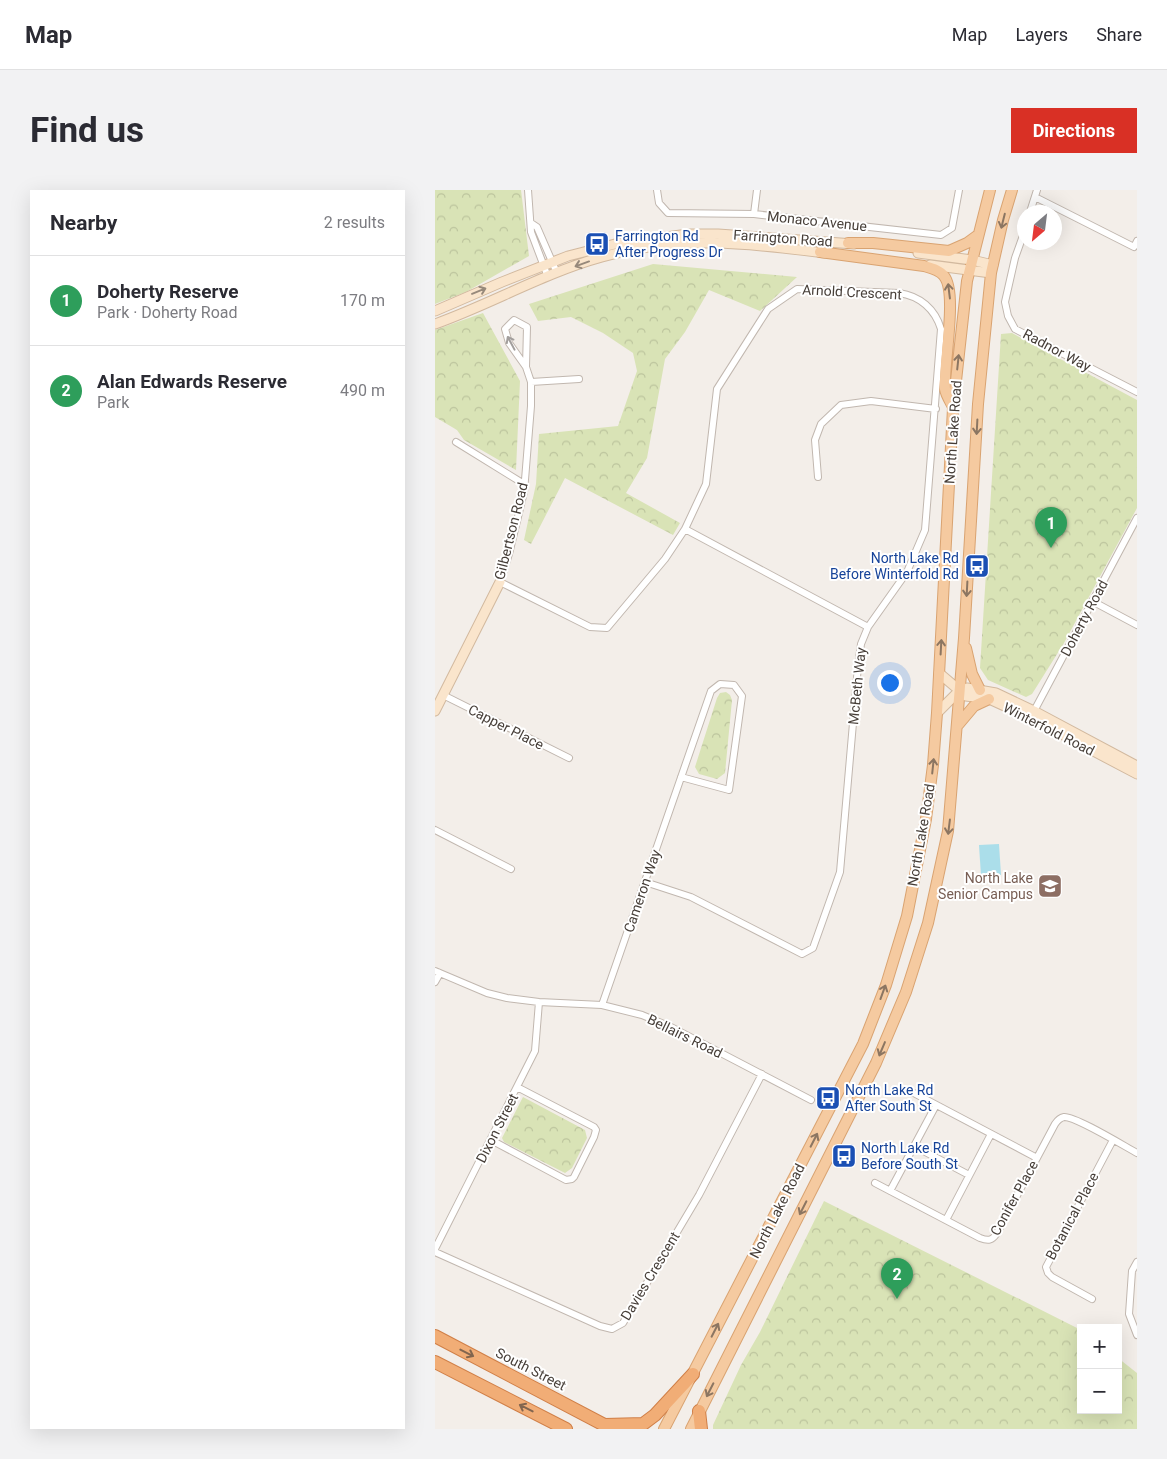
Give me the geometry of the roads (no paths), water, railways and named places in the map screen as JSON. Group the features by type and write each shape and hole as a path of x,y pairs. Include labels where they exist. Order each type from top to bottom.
{"highway":[{"name":"South Street","path":"435,1336 609,1427"},
{"path":"435,1362 567,1429"},
{"path":"609,1427 643,1424 655,1415 693,1374"},
{"path":"699,1411 701,1429"}],"main road":[{"name":"North Lake Road","path":"664,1429 863,1044 886,985 907,916 921,847 933,765 953,408 970,265 990,190"},
{"name":"North Lake Road","path":"691,1429 872,1072 906,992 928,923 949,831 964,638 978,404 992,269 1012,190"},
{"name":"Farrington Road","path":"435,311 467,296 588,250 615,244 688,234 718,234 848,243 992,269"},
{"path":"848,243 873,243 949,251 967,243 978,235"},
{"name":"Farrington Road","path":"435,324 552,275 620,252 676,244 729,243 970,265"},
{"path":"820,252 924,266 939,271 944,276 948,282 950,296 949,348 945,388 953,408"},
{"name":"Gilbertson Road","path":"435,711 500,582"},
{"path":"964,638 972,674 980,690"},
{"name":"Winterfold Road","path":"939,673 966,696 989,699 1032,714 1137,766"},
{"name":"Winterfold Road","path":"960,690 967,688 996,693 1137,774"},
{"path":"937,713 960,690"},
{"path":"958,726 974,706 989,699"}],"street":[{"path":"528,190 531,232 552,275"},
{"name":"Monaco Avenue","path":"657,190 659,203 668,213 754,214 941,235 952,228 959,190"},
{"path":"754,214 757,190"},
{"path":"1036,194 1134,247 1137,241"},
{"name":"Radnor Way","path":"1018,250 1005,302 1008,316 1015,329 1137,392"},
{"name":"Arnold Crescent","path":"685,529 706,484 717,389 768,309 797,288 910,294 922,301 938,319 941,329 925,530 907,572 868,627"},
{"name":"Gilbertson Road","path":"500,582 509,554 525,484 531,406 531,382 526,367 509,343 505,329 514,320 527,327 526,367"},
{"path":"531,382 579,379"},
{"path":"819,477 815,440 821,424 841,405 871,402 936,409"},
{"path":"456,442 525,484"},
{"name":"Doherty Road","path":"1032,714 1137,518"},
{"path":"500,582 590,627 607,628 665,559 685,529 868,627"},
{"path":"1092,601 1137,625"},
{"name":"McBeth Way","path":"645,882 691,897 802,954 813,948 840,872 858,666 861,644 868,627"},
{"name":"Cameron Way","path":"603,1005 681,777 711,691 720,684 734,685 741,696 729,790 681,777"},
{"name":"Capper Place","path":"443,695 569,758"},
{"path":"435,830 511,869"},
{"path":"435,982 437,972"},
{"name":"Bellairs Road","path":"437,972 487,993 507,998 539,1002 603,1005 642,1015 671,1027 811,1100"},
{"name":"Dixon Street","path":"435,1250 535,1051 539,1002"},
{"name":"Davies Crescent","path":"435,1250 600,1326 612,1329 623,1323 699,1195 762,1074"},
{"path":"491,1140 566,1180 574,1177 596,1130 594,1127 517,1087"},
{"path":"910,1091 1037,1158"},
{"path":"890,1191 935,1105"},
{"name":"Conifer Place","path":"875,1183 980,1238 989,1240 997,1233 1055,1124 1060,1118 1065,1117 1076,1121 1137,1153"},
{"path":"946,1220 991,1134"},
{"name":"Botanical Place","path":"1092,1299 1052,1277 1048,1274 1046,1267 1113,1140"},
{"path":"914,1146 969,1175"},
{"path":"1137,1262 1132,1271 1129,1314 1137,1335"}],"water":[{"path":"999,844 1001,875 981,876 979,845"}],"place":[{"name":"Farrington Rd After Progress Dr","path":"597,244"},
{"name":"Doherty Reserve","path":"1051,548"},
{"name":"North Lake Rd Before Winterfold Rd","path":"977,566"},
{"name":"North Lake Senior Campus","path":"1050,886"},
{"name":"North Lake Rd After South St","path":"828,1098"},
{"name":"North Lake Rd Before South St","path":"844,1156"},
{"name":"Alan Edwards Reserve","path":"897,1299"}]}
